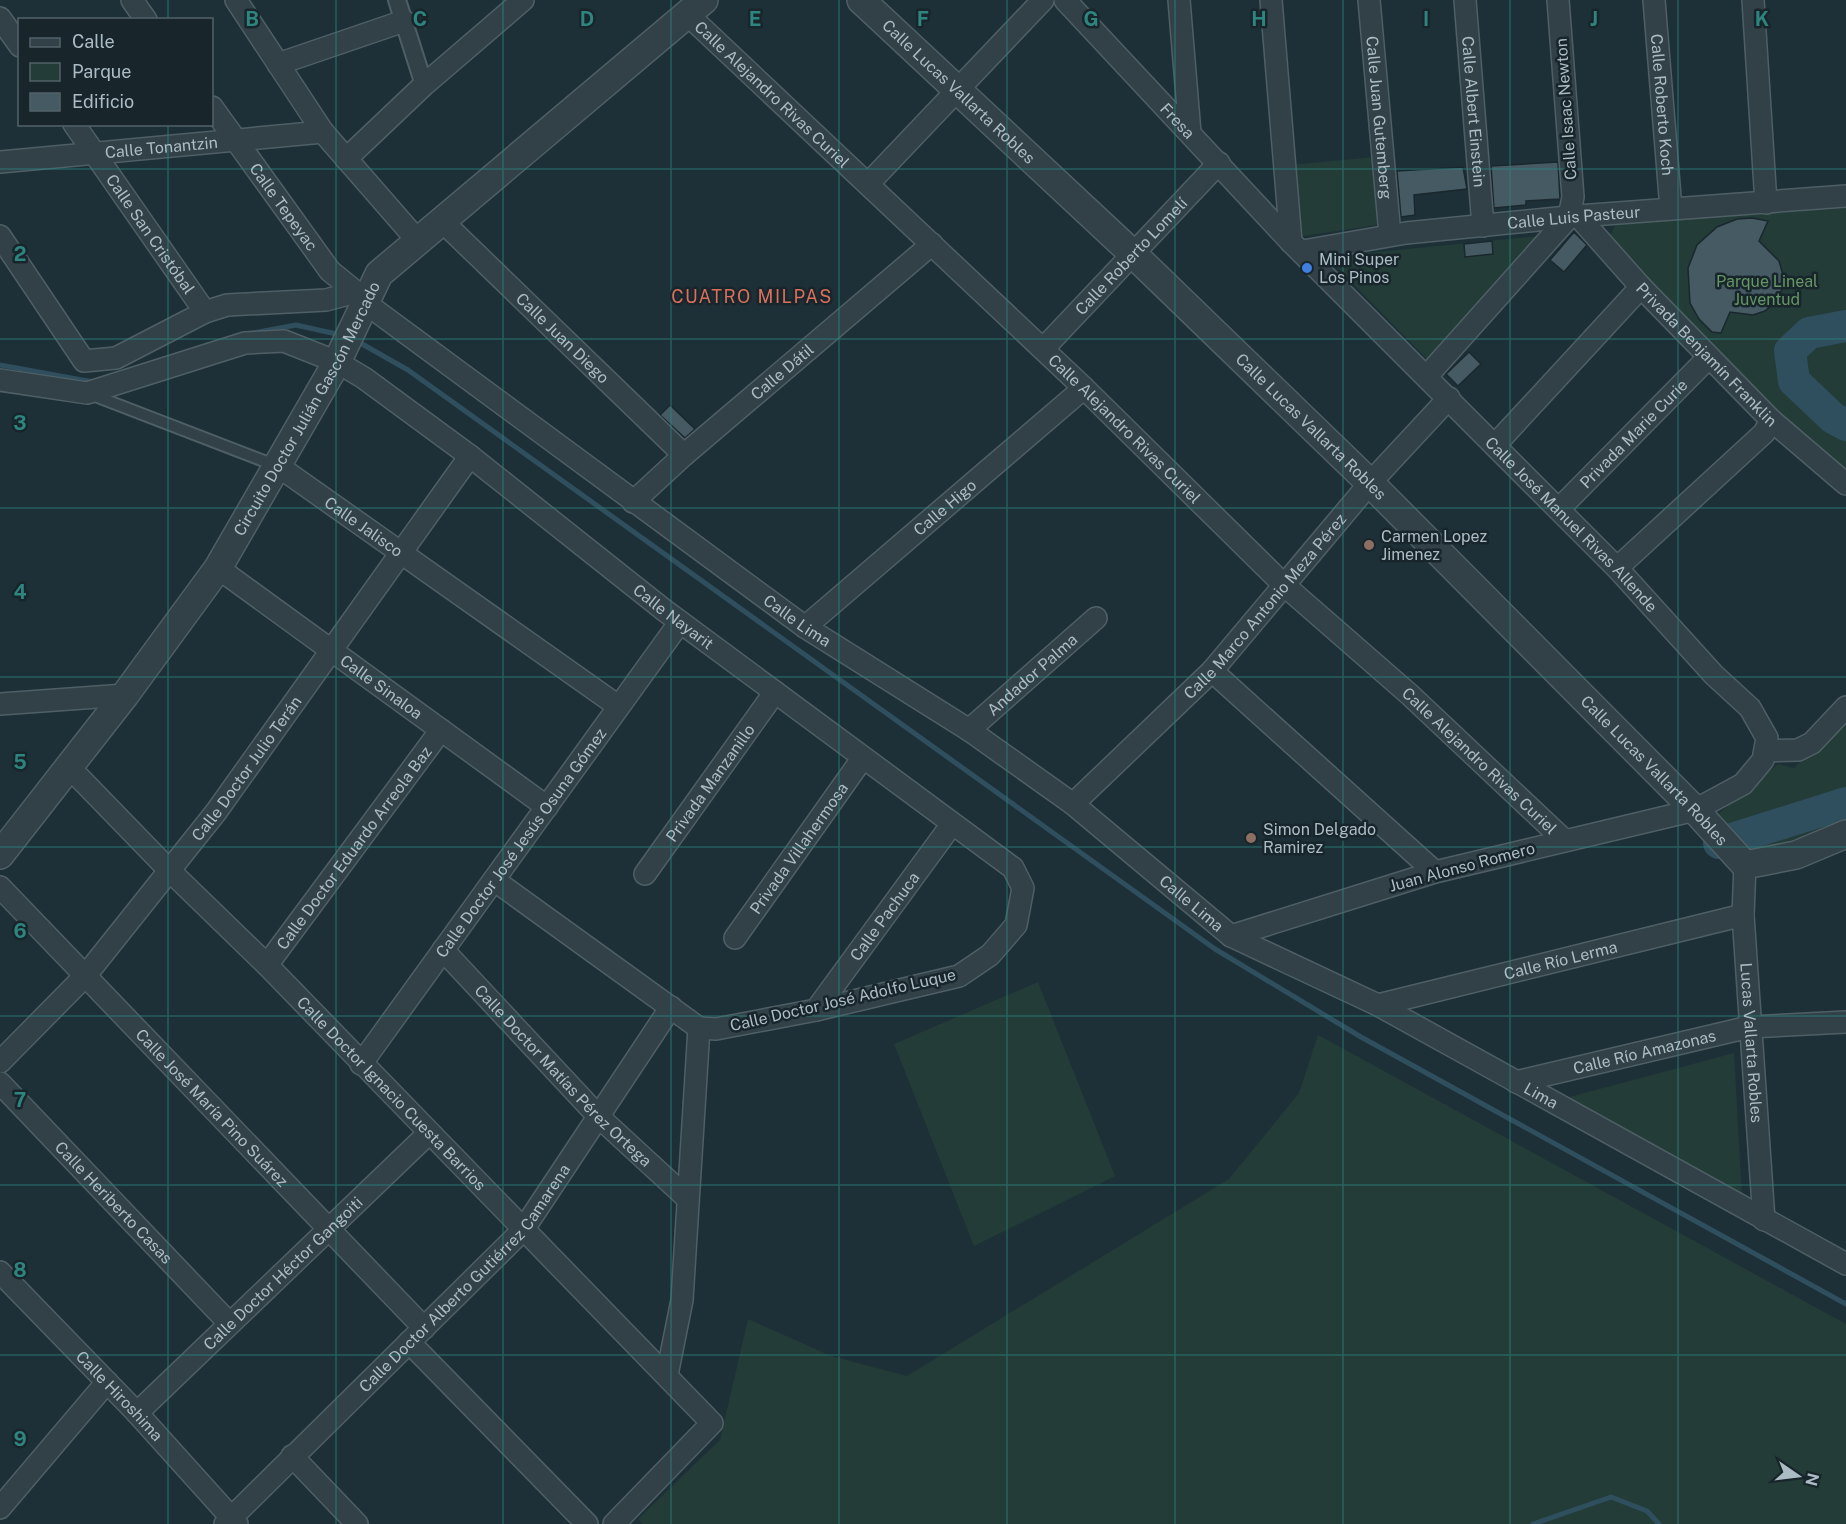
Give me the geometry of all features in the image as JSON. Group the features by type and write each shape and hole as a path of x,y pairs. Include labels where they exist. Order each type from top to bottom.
{"street":[{"path":"132,0 145,18"},
{"path":"236,0 323,132 418,241"},
{"path":"397,0 424,85"},
{"path":"346,159 424,85 524,0"},
{"name":"Calle Lucas Vallarta Robles","path":"861,0 1132,253 1370,483 1695,810 1745,865"},
{"path":"868,184 1043,0"},
{"name":"Fresa","path":"1065,0 1297,247"},
{"path":"1179,0 1190,133"},
{"path":"1271,0 1297,247"},
{"name":"Calle Juan Gutemberg","path":"1370,0 1390,235"},
{"name":"Calle Albert Einstein","path":"1465,0 1483,225"},
{"name":"Calle Isaac Newton","path":"1558,0 1574,217"},
{"name":"Calle Roberto Koch","path":"1654,0 1671,209"},
{"path":"1753,0 1766,203"},
{"name":"Calle Alejandro Rivas Curiel","path":"696,7 868,184 1084,388 1284,585 1409,694 1564,840"},
{"name":"Circuito Doctor Julián Gascón Mercado","path":"0,855 125,695 218,568 339,358 359,305 379,274 696,7"},
{"path":"0,18 18,43"},
{"path":"278,64 404,21"},
{"name":"Calle Tepeyac","path":"213,107 330,271 359,305"},
{"name":"Calle San Cristóbal","path":"75,126 205,312"},
{"name":"Calle Tonantzin","path":"0,162 323,132"},
{"name":"Calle Roberto Lomelí","path":"1043,349 1219,163"},
{"name":"Calle Luis Pasteur","path":"1297,247 1483,225 1846,196"},
{"path":"1427,376 1574,217"},
{"name":"Privada Benjamín Franklin","path":"1574,217 1771,420 1846,484"},
{"name":"Calle Juan Diego","path":"442,221 684,455"},
{"name":"Circuito Doctor Julián Gascón Mercado","path":"0,236 84,361 116,358 205,312 226,305 326,300 359,305"},
{"name":"Calle Dátil","path":"633,502 684,455 932,244"},
{"name":"Calle José Manuel Rivas Allende","path":"1297,247 1617,568 1714,675 1750,708 1767,738 1765,750"},
{"path":"1495,445 1641,287"},
{"name":"Calle Lima","path":"359,305 805,627 969,730 1073,804 1231,936"},
{"name":"Calle Nayarit","path":"87,393 245,343 284,341 339,358 470,456 680,622 862,759 1013,868"},
{"name":"Privada Marie Curie","path":"1559,509 1709,357"},
{"path":"0,380 87,393"},
{"name":"Calle Higo","path":"805,627 1084,388"},
{"name":"Calle Marco Antonio Meza Pérez","path":"1073,804 1212,671 1370,483 1449,398"},
{"path":"1617,568 1764,433 1771,420"},
{"name":"Calle Doctor Julio Terán","path":"0,1062 86,975 170,871 332,652 470,456"},
{"name":"Calle Jalisco","path":"278,466 403,552 618,706"},
{"name":"Calle Sinaloa","path":"218,568 547,807"},
{"name":"Andador Palma","path":"969,730 1096,618"},
{"name":"Calle Doctor José Jesús Osuna Gómez","path":"361,1064 680,622"},
{"path":"1212,671 1435,872"},
{"name":"Privada Manzanillo","path":"645,874 775,692"},
{"path":"0,704 125,695"},
{"path":"1695,810 1743,784 1763,759 1765,750 1798,750 1812,743 1846,707"},
{"name":"Calle Doctor Eduardo Arreola Baz","path":"267,965 441,730"},
{"name":"Privada Villahermosa","path":"735,938 862,759"},
{"name":"Calle Doctor Ignacio Cuesta Barrios","path":"69,766 170,871 267,965 712,1423 614,1524"},
{"name":"Juan Alonso Romero","path":"1231,936 1435,872 1695,810"},
{"name":"Calle Pachuca","path":"816,1010 952,824"},
{"path":"1745,865 1796,855 1846,834"},
{"name":"Lucas Vallarta Robles","path":"1745,865 1743,915 1764,1220"},
{"name":"Calle Doctor José Adolfo Luque","path":"699,1028 716,1029 816,1010 959,976 990,955 1016,925 1023,899 1023,888 1013,868"},
{"path":"494,880 699,1028 682,1300 667,1375"},
{"name":"Calle José María Pino Suárez","path":"0,886 328,1227 416,1335 586,1524"},
{"name":"Calle Río Lerma","path":"1378,1005 1743,915"},
{"name":"Lima","path":"1231,936 1378,1005 1846,1264"},
{"name":"Calle Doctor Matías Pérez Ortega","path":"443,950 599,1117 687,1198"},
{"name":"Calle Doctor Alberto Gutiérrez Camarena","path":"231,1522 292,1455 523,1230 671,1007"},
{"name":"Calle Río Amazonas","path":"1516,1082 1749,1027 1846,1022"},
{"name":"Calle Heriberto Casas","path":"0,1083 229,1323"},
{"name":"Calle Doctor Héctor Gangoiti","path":"137,1413 328,1227 429,1133"},
{"name":"Calle Hiroshima","path":"0,1272 137,1413 231,1522"},
{"path":"0,1508 107,1382"},
{"path":"292,1455 357,1524"}],"lane":[{"name":"Calle Jalisco","path":"87,393 278,466"}],"green space":[{"path":"1374,157 1377,225 1297,237 1290,165"},
{"name":"Parque Lineal Juventud","path":"1846,208 1846,478 1608,240 1616,224"},
{"path":"1549,235 1430,362 1327,257"},
{"path":"1846,717 1846,820 1748,864 1711,820 1778,764 1794,768"},
{"path":"1038,982 1115,1176 974,1246 894,1044"},
{"path":"1318,1035 1846,1324 1846,1524 643,1524 638,1519 720,1440 748,1319 831,1356 907,1376 1229,1179 1299,1093"},
{"path":"1734,1053 1742,1197 1562,1099"}],"building":[{"path":"1558,162 1560,199 1526,201 1526,205 1494,208 1491,166"},
{"path":"1463,167 1467,189 1414,195 1415,215 1401,217 1397,171"},
{"path":"1752,218 1768,221 1759,241 1779,261 1783,275 1782,289 1777,300 1765,311 1753,315 1730,312 1721,333 1712,332 1699,319 1690,303 1688,268 1697,245 1717,227 1737,219"},
{"path":"1574,232 1587,245 1564,272 1550,260"},
{"path":"1492,241 1493,254 1465,257 1464,244"},
{"path":"1469,352 1481,364 1458,386 1446,374"},
{"path":"670,405 695,429 685,438 660,415"}],"waterway":[{"path":"247,334 296,325 341,335"},
{"path":"1846,326 1809,333 1790,351 1794,381 1833,418 1846,425"},
{"path":"355,340 408,370 1215,949 1361,1037 1846,1304"},
{"path":"0,365 93,382"},
{"path":"1719,843 1846,803"},
{"path":"1533,1524 1611,1497 1647,1511 1659,1524"}],"place":[{"name":"Mini Super Los Pinos","path":"1307,268"},
{"name":"Carmen Lopez Jimenez","path":"1369,545"},
{"name":"Simon Delgado Ramirez","path":"1251,838"}],"district":[{"name":"CUATRO MILPAS","path":"752,296"}]}
